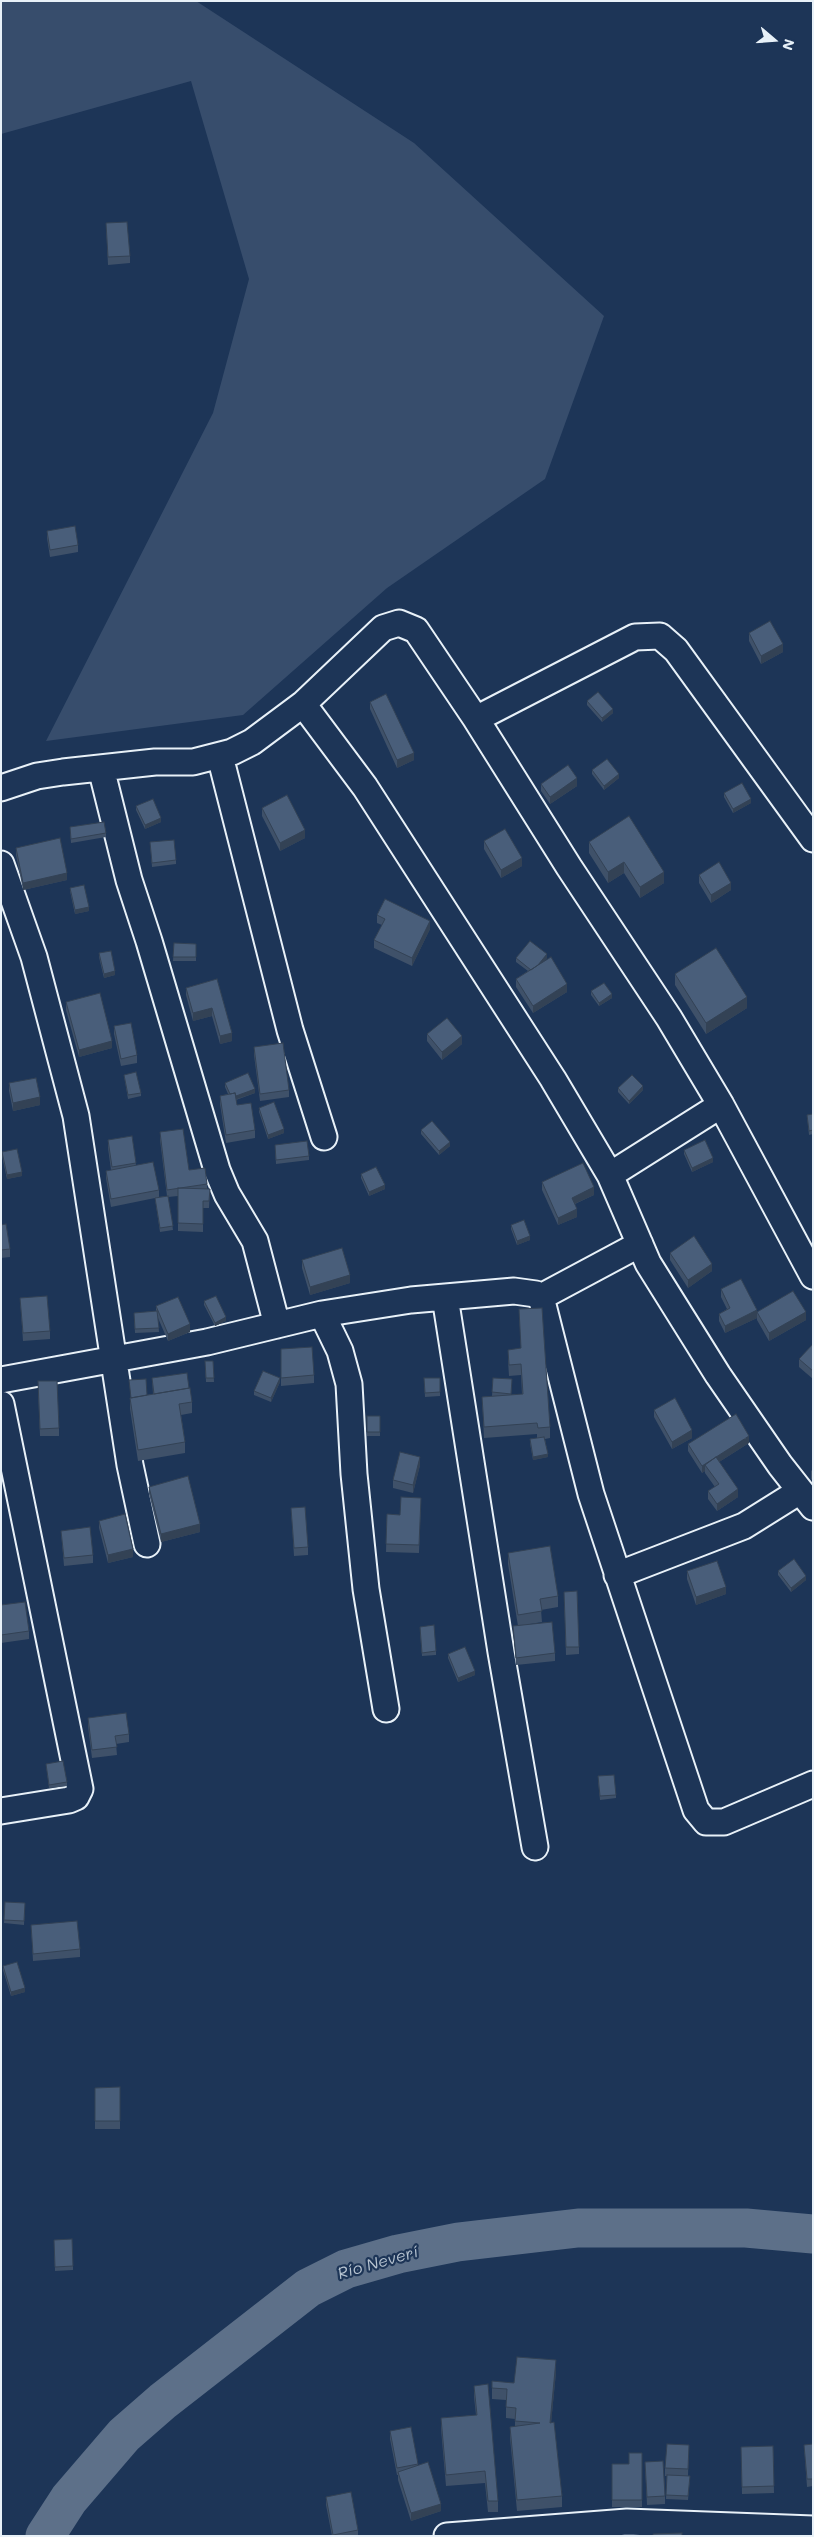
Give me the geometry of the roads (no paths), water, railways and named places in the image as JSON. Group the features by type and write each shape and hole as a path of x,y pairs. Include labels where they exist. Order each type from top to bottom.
{"street":[{"path":"1,788 37,776 156,762 193,762 220,756 252,742 303,704 383,628 400,624 416,630 476,719 569,868 669,1018 721,1105 813,1276"},
{"path":"476,719 635,637 660,636 676,650 813,840"},
{"path":"303,704 365,788 553,1079 610,1175 648,1263 718,1375 806,1499 744,1526 617,1575"},
{"path":"220,756 290,1030 324,1138"},
{"path":"101,768 128,880 149,941 217,1170 227,1194 256,1241 277,1325"},
{"path":"1,864 34,957 76,1116 130,1464 146,1544"},
{"path":"610,1175 721,1105"},
{"path":"541,1297 640,1244"},
{"path":"1,1380 208,1342 322,1314 445,1297 514,1291 531,1292 541,1297 571,1419 617,1575 696,1810 700,1817 712,1824 724,1822 813,1784"},
{"path":"445,1297 501,1652 535,1847"},
{"path":"322,1314 340,1351 349,1384 354,1474 366,1589 386,1710"},
{"path":"1,1404 80,1789 76,1797 68,1800 1,1811"},
{"path":"447,2536 626,2522 813,2529"}],"waterway":[{"name":"Río Neverí","path":"45,2536 69,2499 124,2435 163,2401 308,2288 346,2269 398,2254 458,2242 578,2228 746,2228 813,2234"}]}
